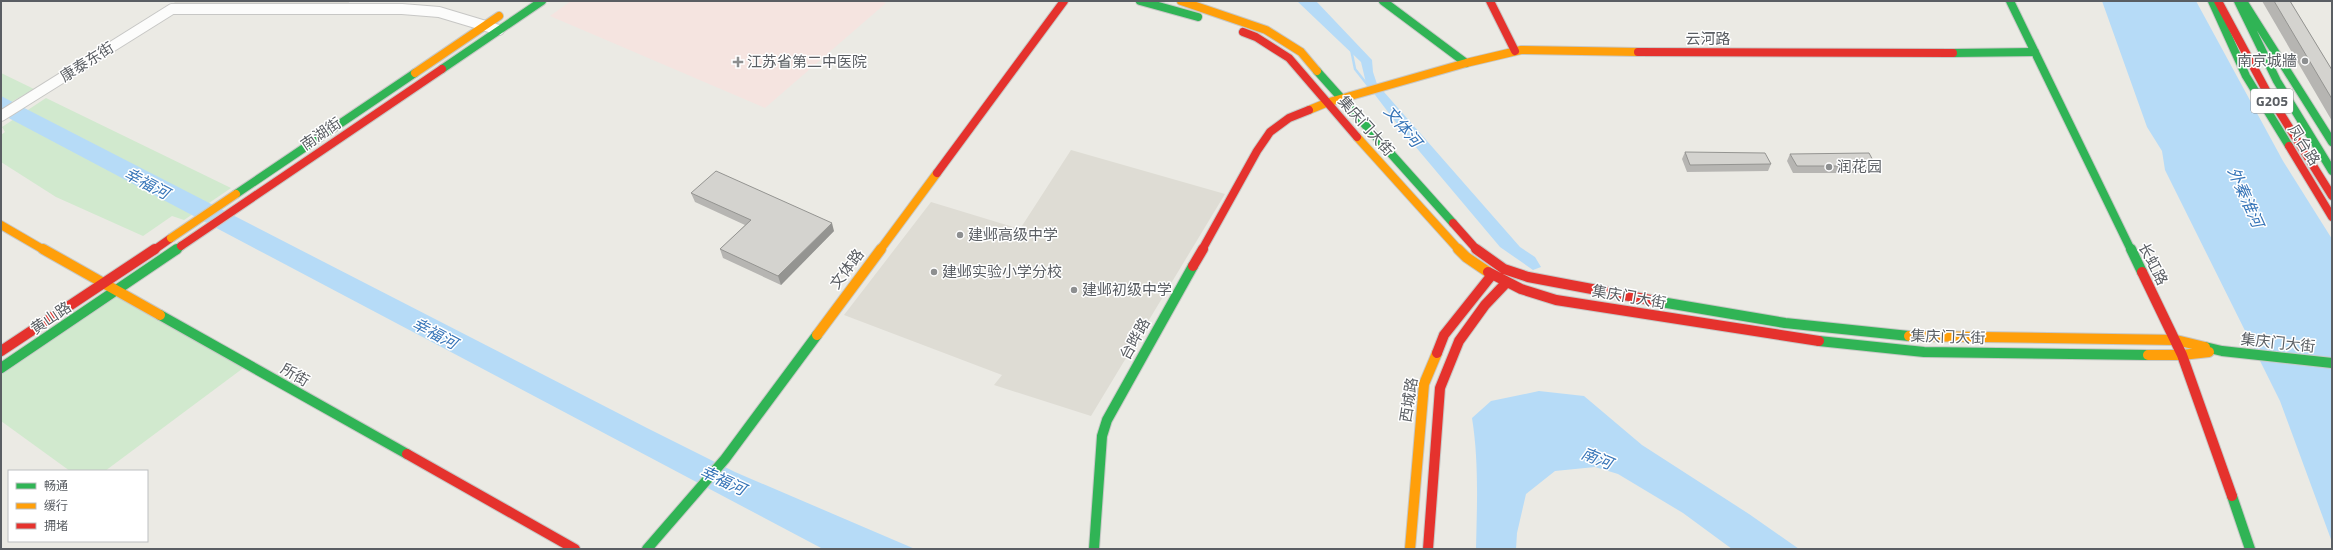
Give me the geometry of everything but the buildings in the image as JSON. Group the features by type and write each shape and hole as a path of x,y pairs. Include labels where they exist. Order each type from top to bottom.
{"main road":[{"name":"南湖街","path":"117,291 542,1"},
{"name":"文体路","path":"647,549 722,462 1064,1"},
{"name":"集庆门大街","path":"1140,1 1223,24 1256,38 1289,58 1326,103 1462,252 1491,276 1505,284 1540,296 1803,340 1924,352 2182,355 2222,351"},
{"name":"集庆门大街","path":"1181,1 1266,30 1301,52 1340,98 1479,252 1504,269 1528,277 1747,318 1860,333 1936,338 2176,340 2222,351 2332,363"},
{"path":"1384,1 1466,62"},
{"path":"1490,1 1515,51"},
{"name":"长虹路","path":"2010,1 2176,340 2250,549"},
{"name":"凤台路","path":"2212,1 2215,11 2246,76 2332,217"},
{"name":"G205","path":"2218,1 2229,16 2257,75 2279,114 2332,196"},
{"name":"G205","path":"2238,1 2277,80 2332,171"},
{"name":"凤台路","path":"2243,1 2332,142"},
{"name":"南湖街","path":"104,283 510,9"},
{"name":"云河路","path":"1359,93 1466,62 1515,51 1817,54 2034,52"},
{"name":"台晔路","path":"1094,549 1102,436 1107,420 1257,151 1270,132 1289,118 1326,103 1359,93"},
{"name":"所街","path":"1,225 575,549"},
{"name":"西城路","path":"1410,549 1424,384 1444,335 1491,276"},
{"name":"黄山路","path":"1,351 104,283"},
{"name":"西城路","path":"1428,549 1440,388 1458,341 1485,305 1505,284"},
{"name":"黄山路","path":"1,368 117,291"}],"street":[{"path":"345,9 350,1"},
{"path":"174,5 439,12 499,30"},
{"name":"康泰东街","path":"1,116 174,5"}],"shaded area":[{"path":"175,1 350,1 345,9 172,9"},
{"name":"江苏省第二中医院","path":"571,1 880,1 886,3 765,108 550,16"},
{"name":"建邺初级中学","path":"1071,150 1225,194 1091,416 994,385 1002,375 844,315 931,202 1020,229"}],"green space":[{"path":"1,73 34,89 1,108"},
{"path":"46,98 231,188 184,220 172,216 143,236 56,197 1,162 1,135 5,132 2,127"},
{"path":"117,291 250,363 106,470 69,470 1,421 1,368"}],"water":[{"path":"1297,1 1316,1 1372,60 1373,72 1377,84 1520,247 1535,257 1541,267 1533,270 1500,247 1404,133 1366,83 1361,62"},
{"name":"外秦淮河","path":"2102,1 2196,1 2283,161 2332,239 2332,542 2280,401 2165,170 2162,151 2147,127"},
{"name":"幸福河","path":"1,96 735,472 915,549 823,549 1,114"},
{"name":"南河","path":"1539,391 1584,396 1642,445 1749,514 1799,549 1732,549 1683,513 1618,474 1595,467 1555,471 1526,494 1517,533 1516,549 1476,549 1477,467 1472,418 1491,401"}],"waterway":[{"name":"文体河","path":"1351,49 1355,69 1370,88"}],"traffic: fast":[{"path":"442,69 542,1"},
{"path":"1140,1 1198,17"},
{"path":"1383,1 1466,63"},
{"path":"2010,1 2142,272"},
{"path":"2212,1 2246,76 2289,146"},
{"path":"2238,1 2277,81 2332,171"},
{"path":"2243,1 2332,142"},
{"path":"1953,53 2035,52"},
{"path":"1317,71 1453,223"},
{"path":"236,194 415,73"},
{"path":"1,368 181,246"},
{"path":"1094,549 1102,436 1107,420 1193,266"},
{"path":"1661,302 1785,323 1847,331 1909,336"},
{"path":"160,315 407,454"},
{"path":"647,549 725,459 817,335"},
{"path":"1819,341 1924,352 2148,355"},
{"path":"2205,347 2222,351 2332,363"},
{"path":"2232,496 2250,549"}],"traffic: slow":[{"path":"1181,1 1266,30 1301,52 1317,71"},
{"path":"415,73 499,16"},
{"path":"1309,110 1326,103 1466,63 1521,50 1638,52"},
{"path":"1357,137 1466,257 1488,272"},
{"path":"817,335 937,173"},
{"path":"171,238 236,194"},
{"path":"1,225 160,315"},
{"path":"1909,336 2176,340 2205,347"},
{"path":"2148,355 2182,355 2209,352"},
{"path":"1410,549 1424,384 1437,353"}],"traffic: jam":[{"path":"937,173 1064,1"},
{"path":"1490,1 1515,51"},
{"path":"2218,1 2267,92 2332,196"},
{"path":"1243,32 1256,37 1289,58 1357,137"},
{"path":"1638,52 1824,54 1953,53"},
{"path":"181,246 442,69"},
{"path":"1193,266 1257,151 1270,132 1289,118 1309,110"},
{"path":"2289,146 2332,217"},
{"path":"1453,223 1479,252 1504,269 1528,277 1661,302"},
{"path":"1,351 171,238"},
{"path":"1488,272 1504,282 1556,300 1819,341"},
{"path":"2142,272 2182,355 2232,496"},
{"path":"1437,353 1444,335 1491,276"},
{"path":"1428,549 1440,388 1459,341 1485,305 1505,284"},
{"path":"407,454 575,549"}],"place":[{"name":"南京城牆","path":"2305,61"},
{"name":"江苏省第二中医院","path":"738,62"},
{"name":"润花园","path":"1829,167"},
{"name":"建邺高级中学","path":"960,235"},
{"name":"建邺实验小学分校","path":"934,272"},
{"name":"建邺初级中学","path":"1074,290"}]}
